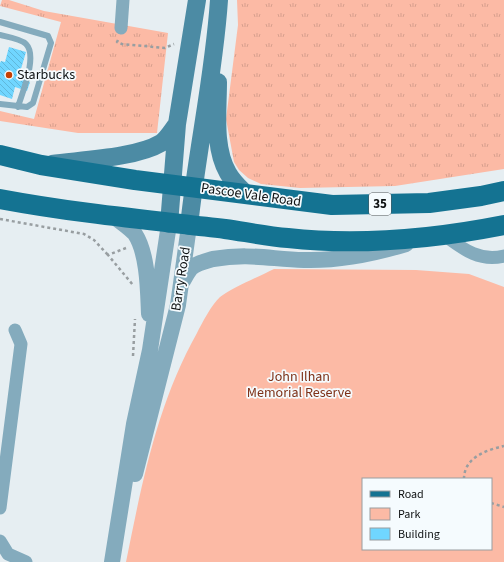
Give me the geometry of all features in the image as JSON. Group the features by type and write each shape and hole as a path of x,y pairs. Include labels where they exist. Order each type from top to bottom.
{"main road":[{"name":"Barry Road","path":"169,224 177,124 197,0"},
{"name":"Barry Road","path":"189,226 193,187 217,30 219,0"},
{"path":"217,30 217,123 220,148 228,174 246,194"},
{"path":"41,165 131,153 151,147 162,142 177,124"},
{"name":"Pascoe Vale Road","path":"0,155 41,165 135,180 172,183 332,205 429,203 481,196 504,190"},
{"path":"0,199 116,218 288,238 324,240 364,241 437,236 504,225"}],"street":[{"path":"121,28 123,0"},
{"path":"116,218 134,234 140,245 148,288 150,350"},
{"name":"Barry Road","path":"113,557 134,424 150,350 169,224"},
{"name":"Barry Road","path":"113,557 151,416 183,281 189,226"},
{"path":"183,281 191,268 198,264 224,257 246,255 304,260 338,258 385,250 437,236 473,255 492,258 503,257"},
{"path":"0,508 21,344 15,330"},
{"path":"0,541 8,554 26,562"}],"lane":[{"path":"0,22 48,36 50,39 49,50 33,104 27,107 0,104"},
{"path":"0,35 27,45 31,56 18,107"}],"path":[{"path":"117,42 165,48"},
{"path":"0,219 84,234 94,240 108,255 136,291"},
{"path":"108,255 140,245"},
{"path":"132,359 135,312"},
{"path":"464,478 464,474 473,458 481,453 504,446"},
{"path":"492,503 504,506"}],"green space":[{"path":"2,0 9,0 44,11 168,33 157,133 78,133 0,121 0,111 34,119 61,22 0,6"},
{"path":"237,0 504,0 504,169 395,186 300,188 261,184 248,178 239,170 234,162 226,119 238,25"},
{"name":"John Ilhan Memorial Reserve","path":"274,269 416,270 469,274 504,287 504,562 126,562 152,444 171,388 183,360 204,319 217,300 246,282"}],"building":[{"name":"Starbucks","path":"9,47 26,52 18,79 30,82 27,91 15,87 12,99 0,95 0,63 1,61 5,62"}],"place":[{"name":"Starbucks","path":"9,75"}]}
